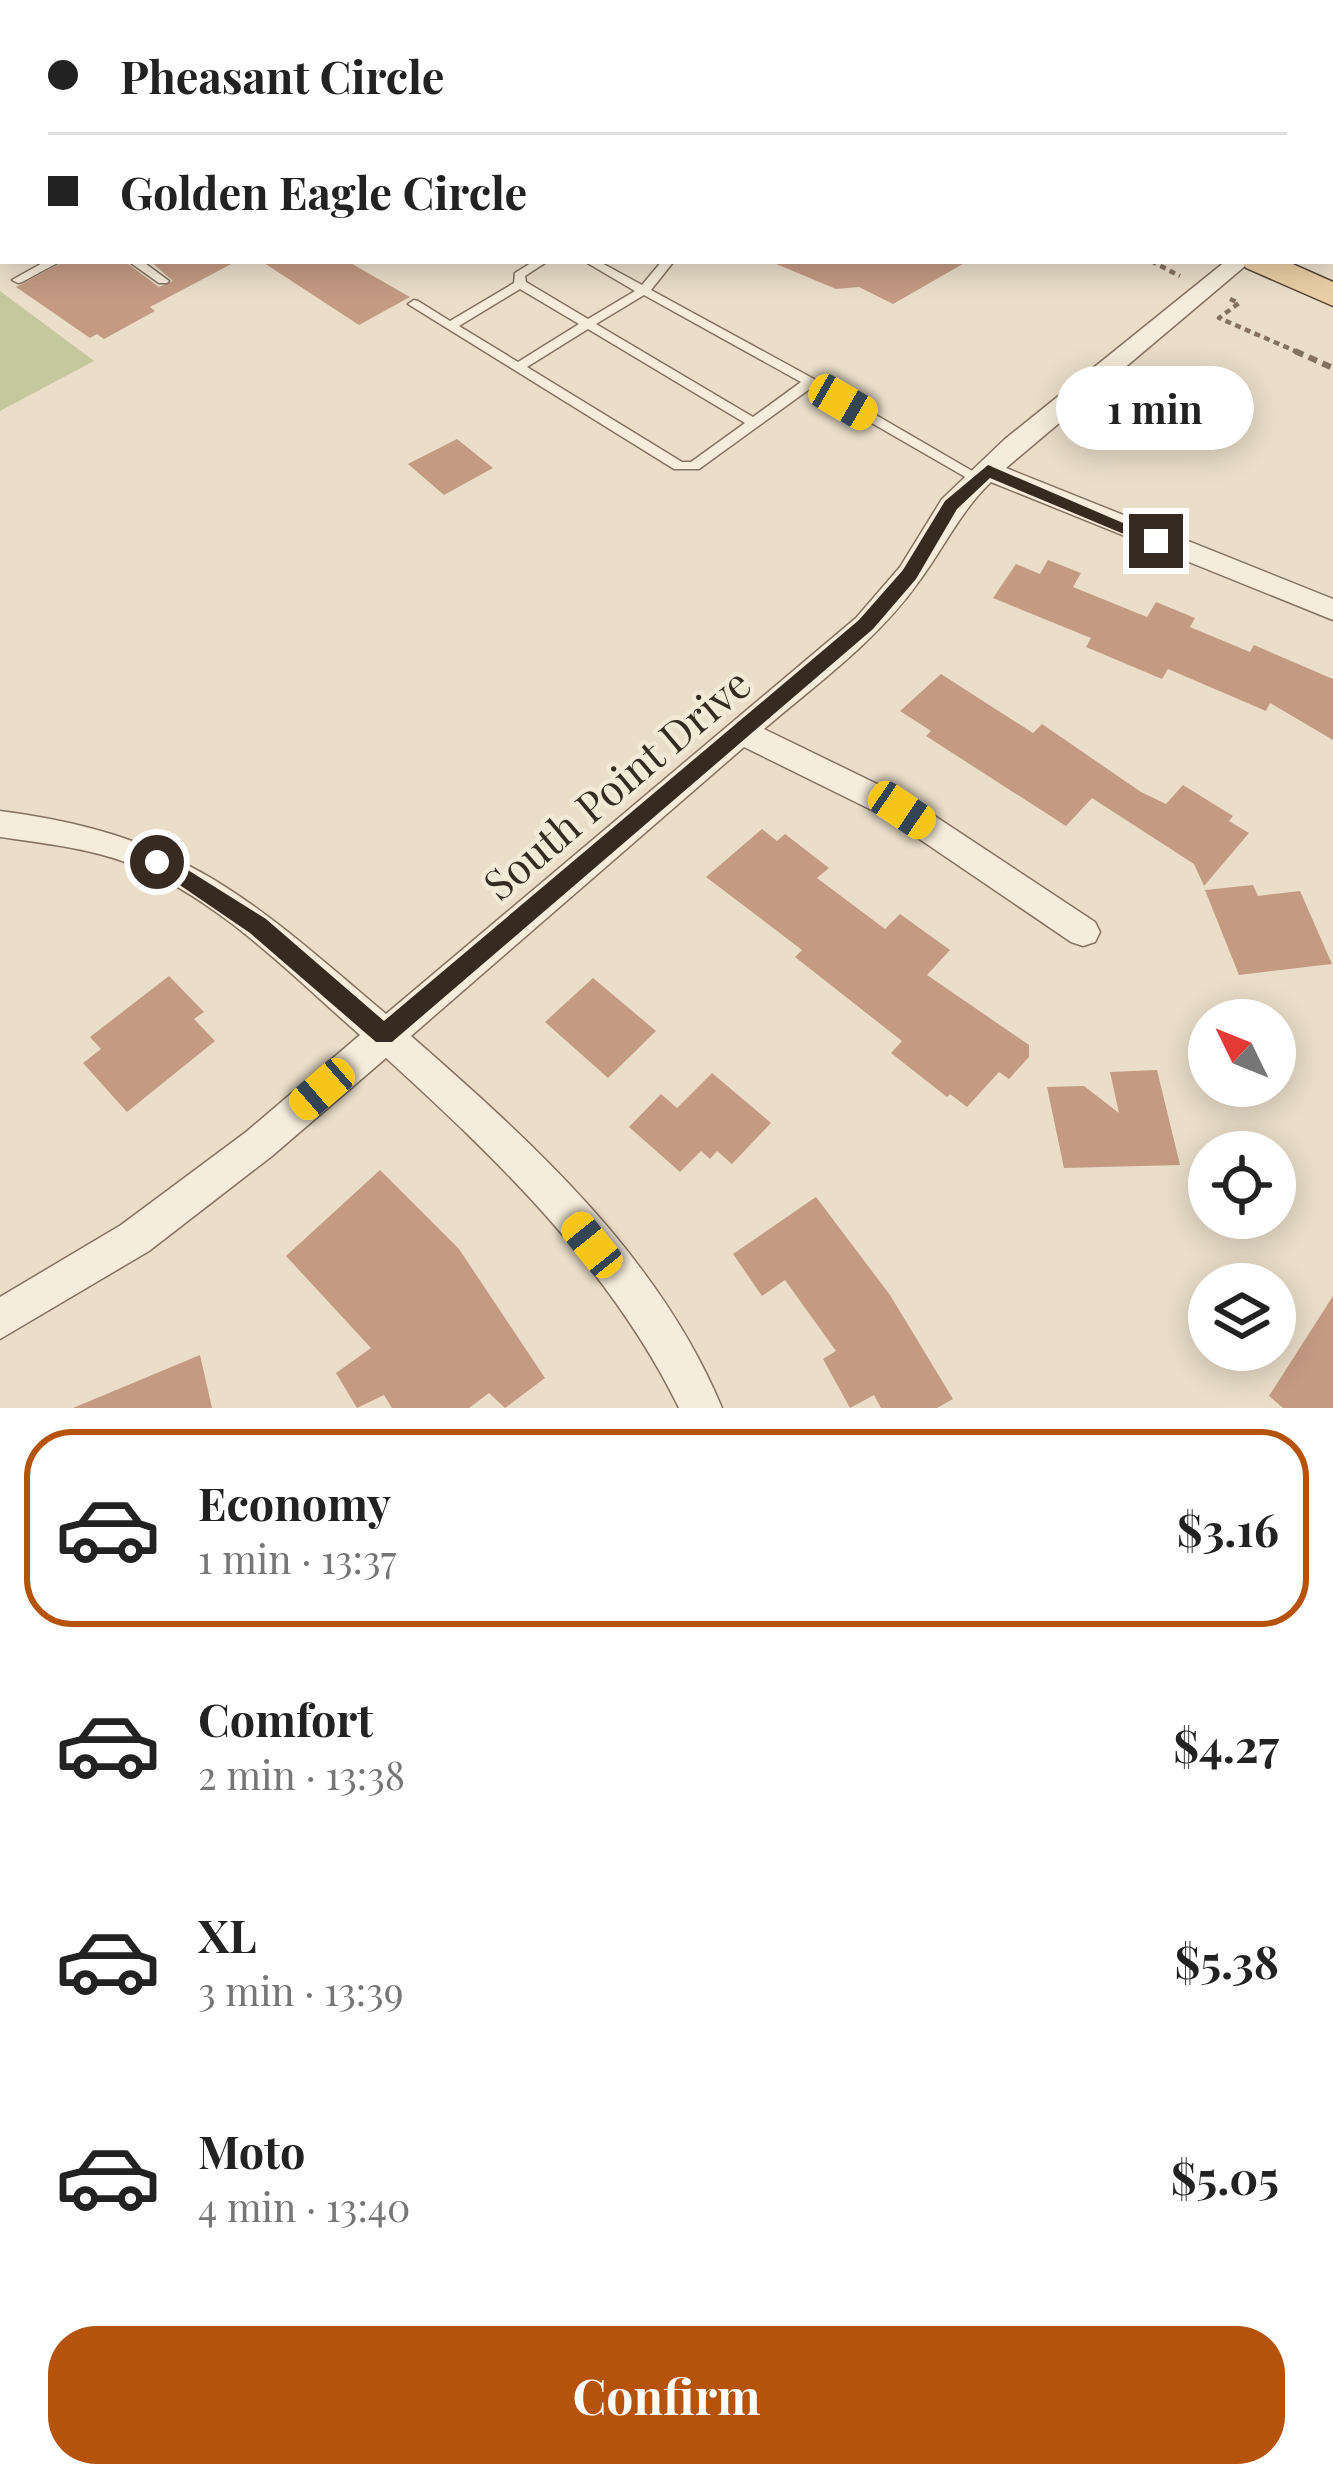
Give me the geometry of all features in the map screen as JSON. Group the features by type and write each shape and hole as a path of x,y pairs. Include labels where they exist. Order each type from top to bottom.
{"main road":[{"path":"1265,264 1333,295"}],"street":[{"name":"South Point Drive","path":"0,1319 135,1238 259,1144 742,732 866,625 910,574 951,505 1236,264"},
{"path":"983,475 1333,610"},
{"path":"742,732 902,810 1083,932"},
{"path":"0,824 129,848 184,875 258,926 460,1099 547,1188 638,1301 687,1376 700,1408"}],"lane":[{"path":"18,280 49,264"},
{"path":"138,264 163,281"},
{"path":"520,284 520,275 537,264"},
{"path":"595,264 983,475"},
{"path":"518,367 642,291 665,264"},
{"path":"520,284 754,423"},
{"path":"450,326 520,284"},
{"path":"414,304 679,466 694,466 810,382"}],"path":[{"path":"1157,264 1239,303 1219,318 1333,368"}],"green space":[{"path":"0,291 94,361 0,411"}],"building":[{"path":"59,264 128,264 159,287 173,281 153,264 231,264 150,307 155,311 104,339 97,334 90,338 16,287"},
{"path":"266,264 352,264 410,297 359,325"},
{"path":"776,264 963,264 893,304 859,287 836,289"},
{"path":"457,439 493,468 444,495 408,464"},
{"path":"1048,560 1081,573 1073,587 1147,617 1156,602 1195,618 1190,627 1250,652 1254,645 1333,679 1333,740 1270,703 1266,711 1168,669 1162,679 1086,647 1091,638 993,598 1016,564 1040,574"},
{"path":"941,674 1033,733 1042,724 1141,792 1166,804 1183,785 1233,816 1229,821 1249,833 1204,886 1194,864 1092,798 1066,826 926,736 931,731 900,711"},
{"path":"762,829 777,841 785,834 829,868 817,878 885,929 900,914 950,950 927,975 1029,1045 1029,1057 1009,1079 999,1072 967,1107 950,1094 947,1097 891,1053 902,1041 795,957 802,950 706,877"},
{"path":"1253,885 1258,896 1300,891 1332,964 1239,975 1205,890"},
{"path":"169,976 204,1012 194,1019 215,1041 127,1112 83,1063 101,1049 90,1037"},
{"path":"593,978 656,1031 608,1078 545,1022"},
{"path":"1157,1070 1180,1165 1064,1168 1047,1087 1084,1086 1119,1113 1110,1072"},
{"path":"712,1073 771,1123 732,1164 717,1151 710,1159 701,1151 680,1172 629,1127 661,1094 677,1108"},
{"path":"380,1170 459,1249 545,1378 505,1408 489,1393 469,1408 392,1408 384,1395 357,1408 336,1373 371,1348 286,1256"},
{"path":"816,1197 890,1295 953,1399 937,1408 881,1408 874,1395 850,1408 823,1359 836,1351 785,1280 762,1296 733,1254"},
{"path":"1333,1296 1333,1408 1283,1408 1269,1396 1285,1371 1296,1371 1296,1354"},
{"path":"200,1355 212,1408 73,1408"}],"route":[{"path":"157,862 258,926 384,1035 866,625 910,574 951,505 988,471 1156,541"}]}
